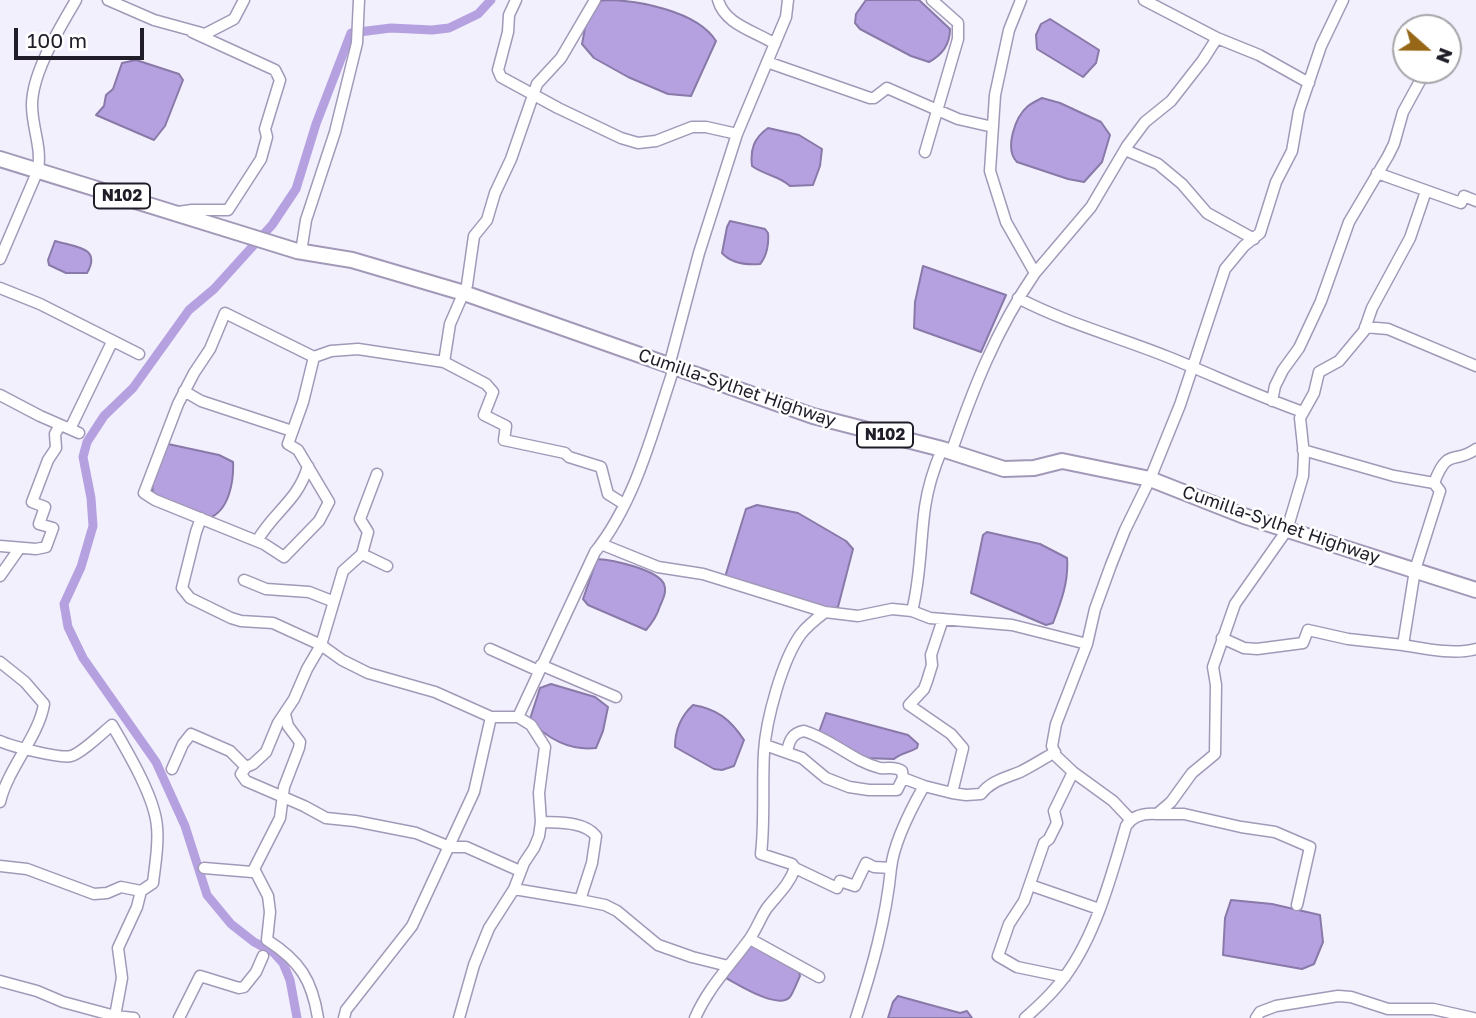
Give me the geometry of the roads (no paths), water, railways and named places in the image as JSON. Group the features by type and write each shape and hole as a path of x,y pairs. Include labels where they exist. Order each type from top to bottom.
{"highway":[{"name":"Cumilla-Sylhet Highway","path":"0,159 299,252 352,260 464,293 813,416 1004,469 1034,468 1062,461 1150,479 1244,516 1476,590"}],"street":[{"path":"1,252 37,170 40,155 32,105 34,88 51,46 76,0"},
{"path":"108,0 154,20 192,32 275,70 280,80 265,129 267,137 261,159 228,210 175,213"},
{"path":"192,32 205,34 226,24 238,14 244,0"},
{"path":"299,252 306,219 335,132 352,64 359,21 359,0"},
{"path":"516,0 509,15 508,32 498,70 501,77 558,108 621,138 638,143 656,141 692,127 706,127 737,134"},
{"path":"444,362 450,324 464,293 473,256 474,236 487,220 537,84 565,51 595,0"},
{"path":"718,0 724,12 735,23 775,44"},
{"path":"518,717 594,552 612,531 639,470 671,367 699,253 737,134 786,17 788,0"},
{"path":"925,152 958,39 958,23 932,0"},
{"path":"1021,0 1009,30 995,95 990,171 1006,222 1035,273"},
{"path":"1144,0 1217,38 1259,55 1309,83"},
{"path":"1130,819 1113,801 1073,772 1055,752 1052,746 1056,724 1087,644 1095,609 1111,565 1150,479 1193,368 1225,269 1244,246 1260,233 1276,182 1292,150 1298,111 1321,47 1343,0"},
{"path":"912,611 918,586 930,480 946,451 976,380 1018,298 1035,273 1091,207 1145,122 1171,100 1189,79 1217,38"},
{"path":"767,62 870,98 887,88 958,119 993,127"},
{"path":"1272,401 1275,386 1299,348 1321,301 1349,222 1394,144 1399,120 1418,84"},
{"path":"1125,150 1158,164 1182,184 1207,213 1254,239"},
{"path":"1377,173 1461,203 1464,196 1476,201"},
{"path":"1157,814 1171,802 1192,773 1215,754 1216,685 1213,667 1235,604 1287,530 1303,476 1300,418 1314,393 1319,372 1339,361 1366,327 1372,308 1410,238 1426,191"},
{"path":"0,288 40,304 139,355"},
{"path":"1018,298 1061,319 1102,332 1303,412"},
{"path":"314,357 303,402 288,444 298,450 329,502 319,521 284,557 257,541 155,500 144,493 184,391 210,349 225,313 314,357 336,350 368,349 444,362 479,379 493,392 484,415 506,426 504,440 565,453 569,457 601,467 608,494 624,504"},
{"path":"1366,327 1395,332 1476,366"},
{"path":"0,546 46,547 53,528 39,524 45,506 32,502 48,460 56,448 55,434 70,429 112,342"},
{"path":"184,391 201,401 292,431"},
{"path":"0,395 70,429"},
{"path":"1434,483 1443,463 1451,457 1476,449"},
{"path":"1303,450 1394,476 1434,483 1440,492 1415,570 1404,645"},
{"path":"257,541 268,523 293,498 308,466"},
{"path":"377,474 360,519 368,532 362,554 343,571 321,645 278,723 266,752 253,765 246,766 241,774 246,781 326,818 416,833 450,846 466,848 520,871"},
{"path":"201,519 183,588 190,598 231,618 273,623 321,645 342,660 368,673 435,692 491,717 518,717 531,725 545,747 539,793 541,822 534,848 489,928 470,978 460,1018"},
{"path":"601,544 658,567 703,574 825,612 858,617 892,609 912,611 930,618 1012,625 1087,644"},
{"path":"0,576 19,548"},
{"path":"362,554 387,566"},
{"path":"244,580 266,589 309,592 332,601"},
{"path":"825,612 809,625 794,645 775,697 765,745 761,854 792,863 795,868 837,888 840,881 855,886 866,863 874,867 891,868"},
{"path":"943,619 931,655 932,665 924,689 909,705 951,734 963,748 952,793"},
{"path":"1222,638 1244,648 1257,649 1303,643 1308,631 1428,650 1476,649"},
{"path":"489,649 615,697"},
{"path":"0,662 25,682 44,704 9,776 0,802"},
{"path":"204,868 252,873 280,818 284,787 300,742 288,726 285,714"},
{"path":"344,1018 346,1010 412,926 474,792 491,717"},
{"path":"0,741 13,747 72,756 112,725 137,771 153,809 157,827 153,883 141,891 118,948 122,978 115,1017"},
{"path":"765,745 802,758 826,778 849,787 897,790 903,778 902,771 897,768 882,768 848,755 828,741 804,732 793,736 787,752"},
{"path":"172,769 183,744 191,734 230,751 246,766"},
{"path":"903,778 952,793 981,794 986,787 999,779 1019,772 1055,752"},
{"path":"1065,977 1017,967 998,956 1009,924 1024,901 1044,843 1057,823 1054,811 1073,772"},
{"path":"856,1018 873,970 888,899 894,853 913,804 924,786"},
{"path":"1025,1018 1052,993 1074,962 1099,909 1130,819 1146,813 1184,814 1275,832 1310,847 1297,905"},
{"path":"541,822 577,825 596,836 592,863 580,900"},
{"path":"0,866 34,871 94,894 107,893 121,887 141,891"},
{"path":"695,1018 706,996 750,939 766,910 789,883 795,868"},
{"path":"254,869 268,896 270,912 267,940 298,965 307,976 314,992 318,1018"},
{"path":"1030,885 1099,909"},
{"path":"513,889 605,905 617,911 658,945 728,966"},
{"path":"750,939 819,977"},
{"path":"179,1018 200,976 244,988 256,972 263,956"},
{"path":"0,981 115,1017 135,1018"},
{"path":"1256,1018 1260,1012 1276,1006 1338,996 1351,997 1388,1009 1433,1009 1474,1018"}],"waterway":[{"path":"297,1018 290,980 283,963 273,952 254,942 231,924 207,895 185,826 156,762 83,658 68,627 64,604 81,567 93,526 83,457 87,442 104,416 133,388 189,310 214,289 272,225 296,189 316,124 351,33 391,28 449,28 478,14 491,0"}]}
